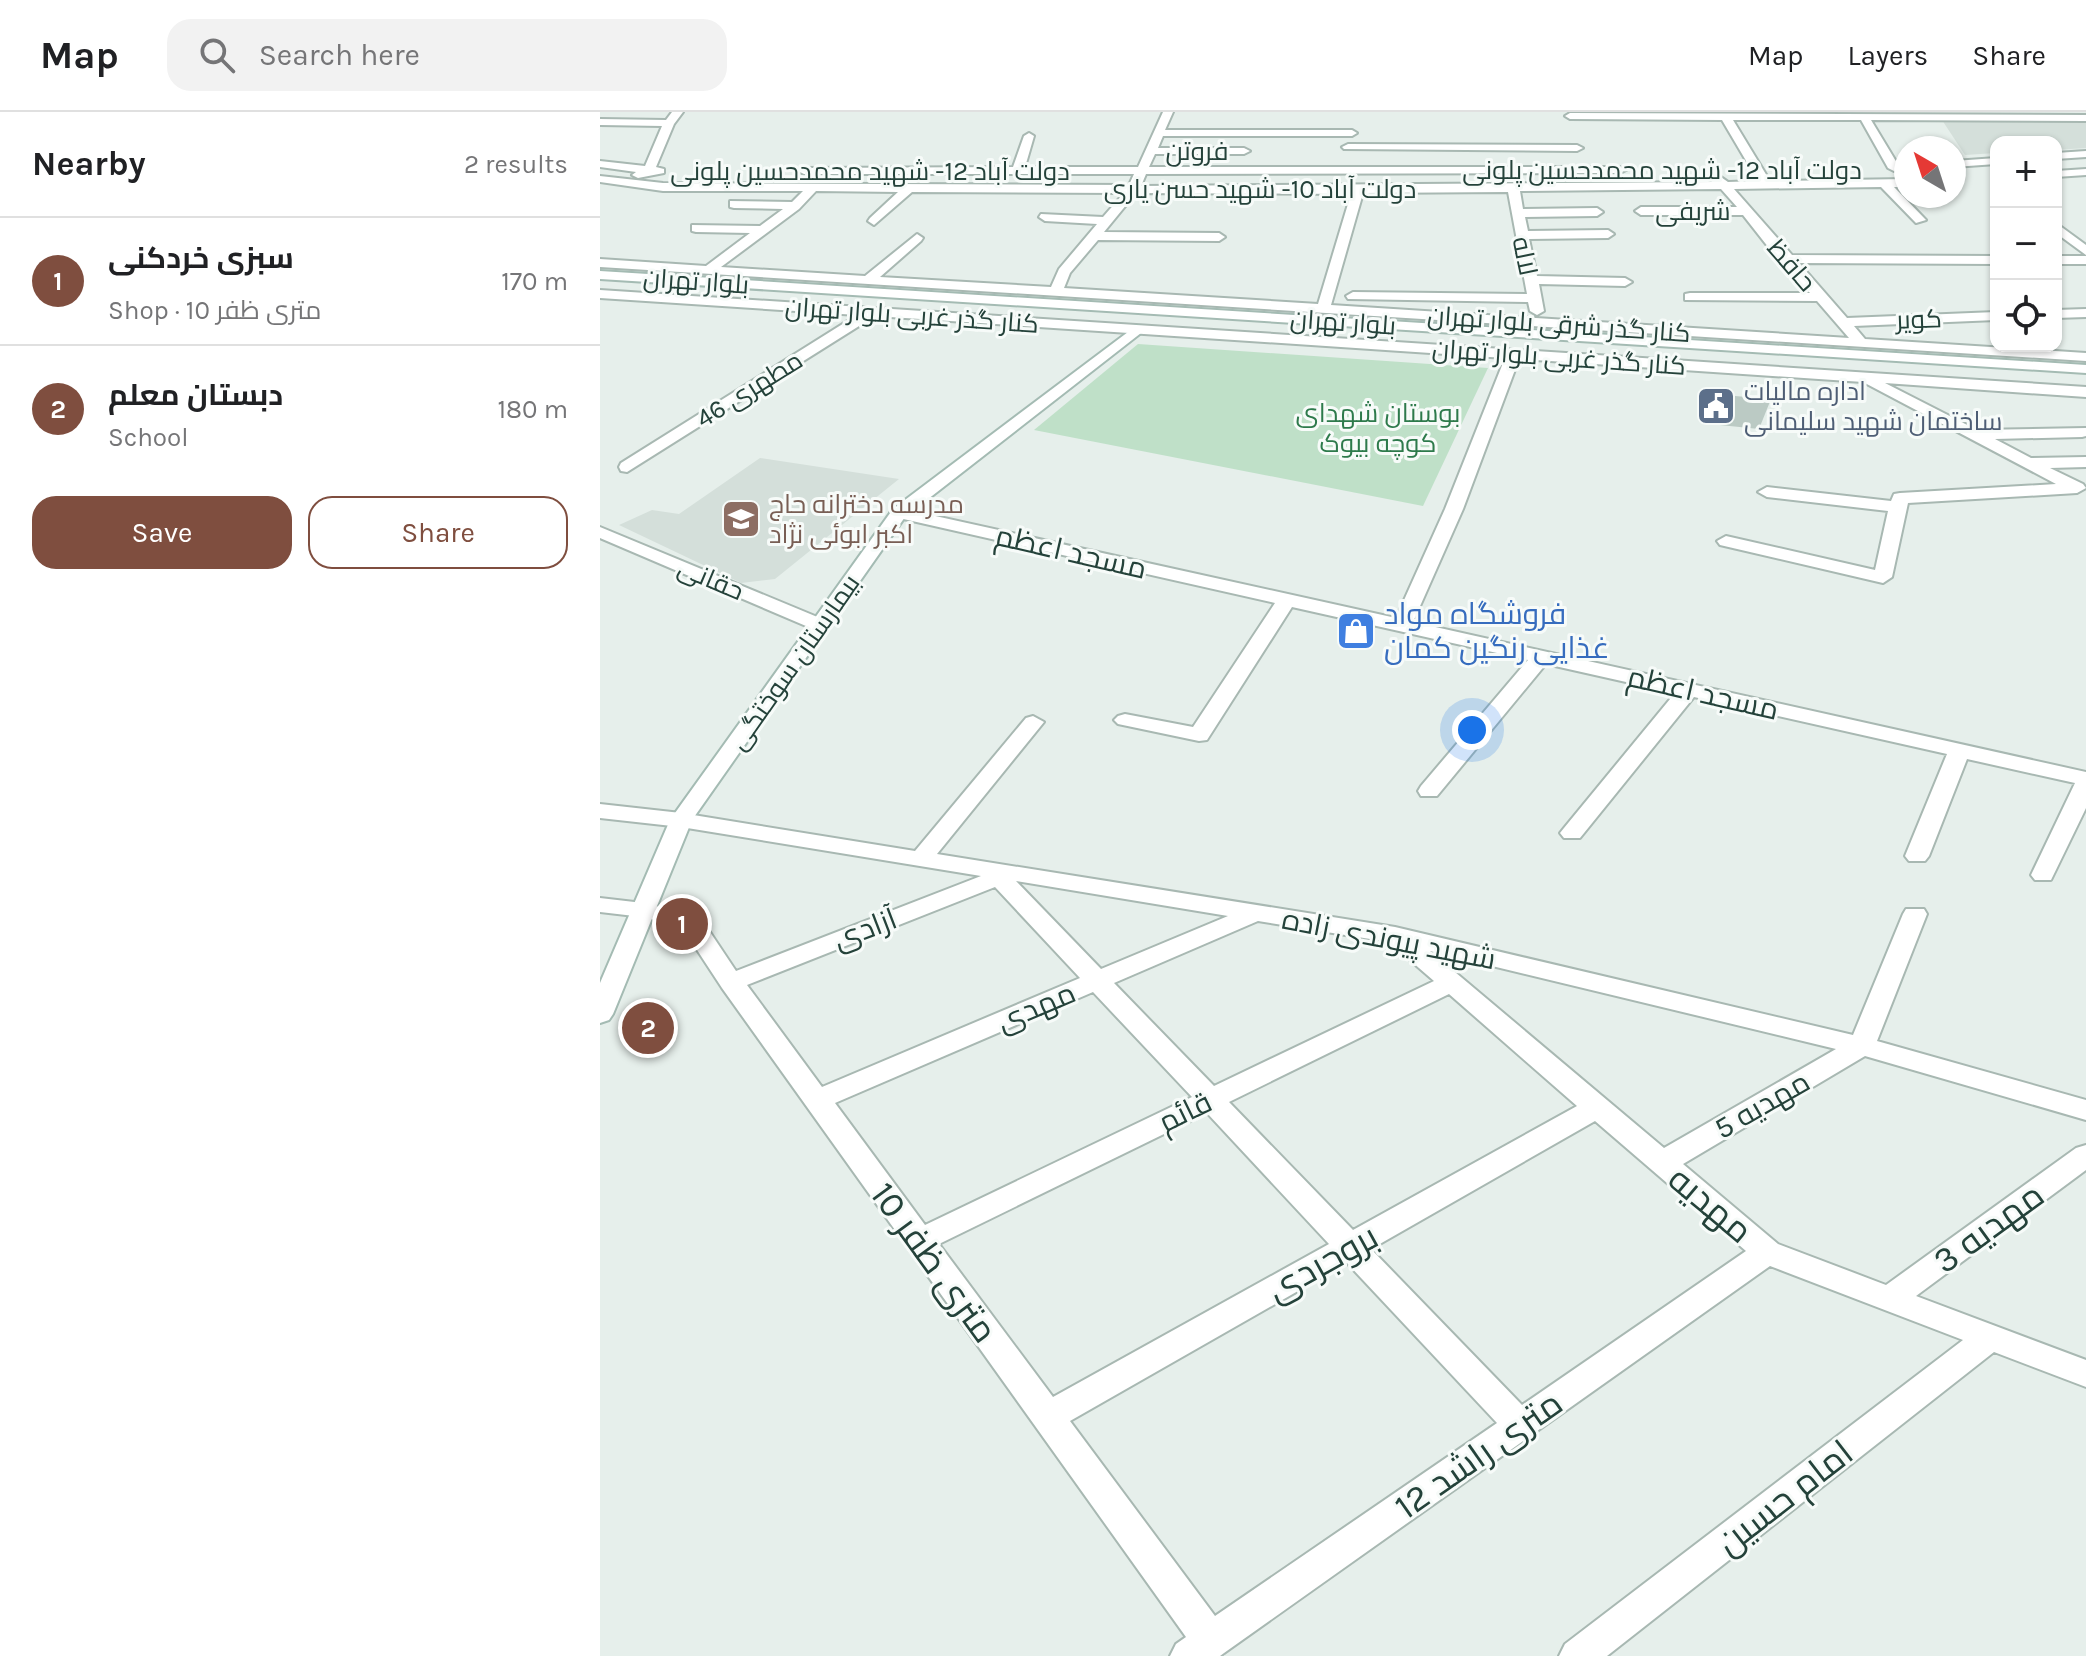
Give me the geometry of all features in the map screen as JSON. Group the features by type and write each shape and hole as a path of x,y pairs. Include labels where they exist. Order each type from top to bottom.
{"street":[{"path":"600,186 649,171 669,123 678,112"},
{"path":"1056,292 1064,272 1134,188 1168,112"},
{"path":"1348,147 1753,114 2086,118"},
{"path":"1726,117 1767,186"},
{"path":"1864,117 1894,159"},
{"path":"1935,118 1947,135"},
{"path":"600,122 669,123"},
{"path":"1159,133 1353,128 1342,172"},
{"path":"1573,128 1581,170"},
{"path":"1018,171 1029,136"},
{"name":"فروتن","path":"1151,151 1244,151"},
{"path":"2062,156 2086,154"},
{"path":"1966,163 1990,161"},
{"path":"600,164 649,171"},
{"name":"دولت آباد 12- شهید محمدحسین پلونی","path":"1879,168 1894,167"},
{"name":"دولت آباد 12- شهید محمدحسین پلونی","path":"788,171 1639,170"},
{"name":"دولت آباد 12- شهید محمدحسین پلونی","path":"1712,170 1726,170"},
{"name":"حافظ","path":"1712,170 1781,254 1861,343"},
{"name":"دولت آباد 12- شهید محمدحسین پلونی","path":"1741,170 1771,170"},
{"name":"دولت آباد 12- شهید محمدحسین پلونی","path":"649,171 680,171"},
{"path":"2062,174 2086,172"},
{"path":"600,179 614,183"},
{"name":"دولت آباد 10- شهید حسن یاری","path":"614,183 663,187 1358,190 1894,184"},
{"path":"1885,184 1920,220"},
{"path":"707,271 795,206 814,187"},
{"name":"لاله","path":"1513,188 1539,323"},
{"path":"874,221 908,189"},
{"path":"1358,190 1324,303 1534,298"},
{"path":"734,204 795,206"},
{"name":"شریفی","path":"1641,211 1745,211"},
{"path":"1516,213 1597,212"},
{"path":"1045,217 1109,221"},
{"path":"696,228 763,230"},
{"path":"2062,232 2083,248"},
{"path":"1521,235 1608,234"},
{"path":"1097,236 1219,237"},
{"path":"867,281 917,238"},
{"path":"2062,246 2083,248"},
{"path":"1965,248 1990,247"},
{"path":"1781,254 1897,249"},
{"path":"1781,254 1990,260"},
{"path":"2062,260 2086,260"},
{"name":"کنار گذر شرقی بلوار تهران","path":"600,263 1056,292 1324,303 1539,323 2086,357"},
{"name":"بلوار تهران","path":"600,275 2082,372"},
{"path":"1530,280 1625,282"},
{"name":"بلوار تهران","path":"600,282 2082,372"},
{"name":"کنار گذر غربی بلوار تهران","path":"600,294 2083,391"},
{"path":"1690,297 1820,297"},
{"name":"مطهری 46","path":"627,467 872,312"},
{"path":"2062,314 2086,313"},
{"name":"کویر","path":"1842,322 1990,316"},
{"name":"بیمارستان سوختگی","path":"600,1014 681,820 899,513 1136,330"},
{"path":"1402,626 1454,509 1514,354"},
{"path":"2082,372 2083,391"},
{"path":"1862,377 2081,491"},
{"path":"1974,435 2082,432"},
{"path":"2028,463 2086,462"},
{"path":"1726,541 1883,577 1900,498 2081,491"},
{"path":"1767,492 1898,507"},
{"name":"مسجد اعظم","path":"899,513 2086,782"},
{"name":"حقانی","path":"600,533 820,625"},
{"path":"1125,720 1199,735 1287,600"},
{"path":"1429,791 1541,657"},
{"path":"1572,833 1689,690"},
{"path":"921,859 1033,722"},
{"path":"1917,856 1959,751"},
{"path":"2043,875 2086,782"},
{"name":"شهید پیوندی زاده","path":"600,811 681,820 996,874 1395,935 1862,1046 2086,1110"},
{"path":"996,874 1520,1425"},
{"name":"آزادی","path":"731,982 996,874"},
{"name":"10 متری ظفر","path":"600,905 643,910 691,922 731,982 1047,1417 1200,1648"},
{"name":"مهدی","path":"817,1100 1255,913"},
{"path":"1862,1046 1915,914"},
{"name":"مهدیه","path":"1395,935 1767,1252 2086,1374"},
{"name":"قائم","path":"919,1241 1451,983"},
{"name":"مهدیه 5","path":"1662,1163 1862,1046"},
{"name":"بروجردی","path":"1047,1417 1597,1107"},
{"name":"مهدیه 3","path":"1889,1299 2086,1155"},
{"name":"12 متری راشد","path":"1200,1648 1767,1252"},
{"name":"امام حسین","path":"1578,1656 1990,1337"}],"shaded area":[{"path":"1942,120 2086,120 2086,148 2062,150 2062,136 1990,136 1990,153 1966,155 1966,136 1953,136"},
{"name":"مدرسه دخترانه حاج اکبر ابوئی نژاد","path":"760,458 899,479 775,579 741,583 619,525 652,510 679,514"}],"green space":[{"name":"بوستان شهدای کوچه بیوک","path":"1138,344 1488,368 1423,506 1034,430"}],"building":[{"path":"1735,396 1771,399 1759,429 1720,425"}],"place":[{"name":"اداره مالیات ساختمان شهید سلیمانی","path":"1716,406"},
{"name":"مدرسه دخترانه حاج اکبر ابوئی نژاد","path":"741,519"},
{"name":"فروشگاه مواد غذایی رنگین کمان","path":"1356,631"},
{"name":"سبزی خردکنی","path":"682,924"},
{"name":"دبستان معلم","path":"648,1028"}]}
